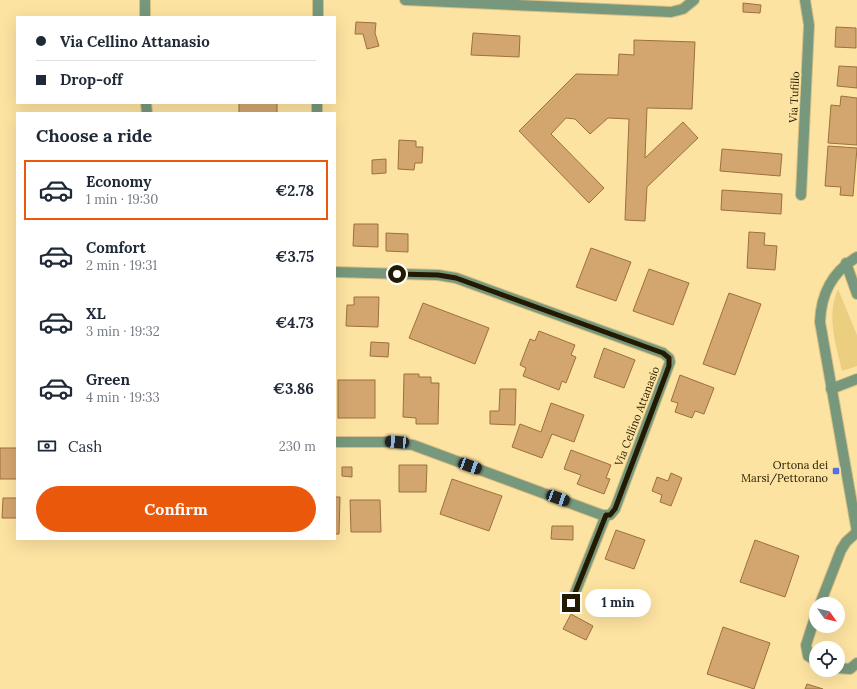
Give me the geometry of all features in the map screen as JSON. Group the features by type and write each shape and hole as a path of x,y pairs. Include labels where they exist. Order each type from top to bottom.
{"street":[{"path":"145,0 145,16"},
{"path":"318,0 318,16"},
{"path":"405,0 671,12 683,9 694,0"},
{"name":"Via Tufillo","path":"801,195 809,30 805,0"},
{"path":"823,597 841,550 851,536 857,532 821,334 821,305 829,284 846,263 857,257"},
{"path":"846,263 857,294"},
{"name":"Via Cellino Attanasio","path":"336,272 438,275 456,278 666,355 670,362 669,366 615,509 610,515 606,515"},
{"path":"831,389 857,379"},
{"path":"336,442 388,442 413,445 606,515 571,603"},
{"path":"809,657 806,651 806,645 810,633"},
{"path":"845,669 850,669 857,663"}],"shaded area":[{"path":"838,289 857,335 857,366 842,371 832,320 834,299"}],"building":[{"path":"743,3 761,5 760,13 743,12"},
{"path":"356,22 376,23 375,33 379,46 367,49 363,34 355,34"},
{"path":"836,27 856,28 856,48 835,47"},
{"path":"473,33 520,36 519,57 471,55"},
{"path":"634,40 695,42 692,109 647,108 645,158 683,122 698,138 647,187 645,221 625,220 629,119 608,118 590,134 575,119 566,118 551,134 604,188 589,203 519,131 576,74 618,75 619,54 634,55"},
{"path":"839,66 857,67 857,88 837,86"},
{"path":"841,96 857,98 857,145 828,143 831,105 840,106"},
{"path":"239,104 277,104 277,112 239,112"},
{"path":"399,140 416,141 416,147 423,147 422,163 415,163 414,170 398,169"},
{"path":"828,146 857,148 853,196 840,195 841,187 825,186"},
{"path":"722,149 782,154 780,176 720,171"},
{"path":"386,159 386,173 372,174 372,160"},
{"path":"722,190 782,194 781,214 721,210"},
{"path":"354,224 378,224 378,247 353,246"},
{"path":"749,232 765,233 764,245 777,246 775,270 747,268"},
{"path":"386,233 408,234 408,252 386,251"},
{"path":"591,248 631,262 616,301 576,287"},
{"path":"649,269 689,283 673,325 633,311"},
{"path":"729,293 761,304 735,375 703,364"},
{"path":"354,297 379,297 378,327 346,326 347,305 354,305"},
{"path":"423,303 489,328 475,364 409,338"},
{"path":"539,331 575,345 571,355 576,357 566,383 562,381 559,390 523,376 526,368 520,365 530,339 535,341"},
{"path":"371,342 389,343 388,357 370,356"},
{"path":"604,348 635,360 624,388 594,377"},
{"path":"404,374 419,374 419,377 431,377 431,383 439,383 438,424 416,424 416,418 403,417"},
{"path":"680,375 714,388 704,414 695,411 692,418 675,412 678,403 671,401"},
{"path":"338,380 375,380 375,418 338,418"},
{"path":"500,389 516,389 515,425 490,424 490,411 499,411"},
{"path":"551,403 584,415 574,442 552,434 542,458 512,447 520,424 541,432"},
{"path":"0,448 16,448 16,479 0,479"},
{"path":"571,450 611,465 606,478 610,479 604,494 577,484 581,475 564,469"},
{"path":"399,465 427,465 426,492 399,492"},
{"path":"342,467 352,467 352,477 342,476"},
{"path":"671,473 682,478 671,506 660,502 662,495 652,491 657,477 668,481"},
{"path":"452,479 502,496 489,531 440,514"},
{"path":"336,497 340,497 339,534 336,534"},
{"path":"3,498 16,498 16,518 2,518"},
{"path":"350,500 380,500 381,532 351,532"},
{"path":"552,526 573,526 573,540 551,539"},
{"path":"616,530 645,540 634,569 605,559"},
{"path":"755,540 799,556 785,597 740,582"},
{"path":"571,614 593,626 586,640 563,629"},
{"path":"723,627 770,643 754,689 707,674"},
{"path":"807,684 823,689 805,689"}],"place":[{"name":"Ortona dei Marsi/Pettorano","path":"836,471"}],"route":[{"path":"397,274 438,275 456,278 663,353 669,358 669,366 615,509 610,515 606,515 571,603"}]}
